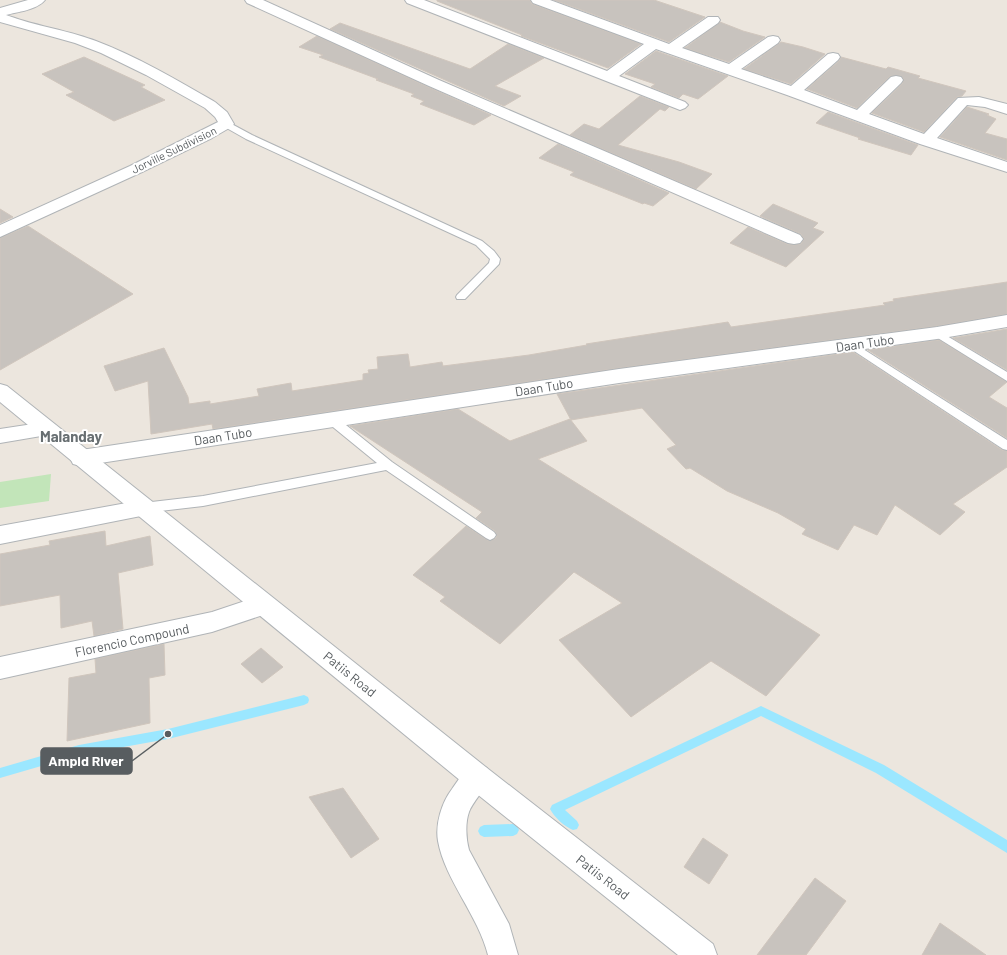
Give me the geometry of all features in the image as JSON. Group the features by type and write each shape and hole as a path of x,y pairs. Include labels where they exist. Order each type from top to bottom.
{"street":[{"path":"0,12 28,5 38,0"},
{"path":"252,0 434,84 794,240"},
{"path":"412,0 680,105"},
{"path":"538,0 654,44 793,92 926,141 1004,163"},
{"path":"558,8 572,0"},
{"name":"Jorville Subdivision","path":"0,17 29,28 89,43 128,60 210,105 222,115 226,124 136,169 0,232"},
{"path":"671,49 713,20"},
{"path":"730,70 773,40"},
{"path":"608,77 654,44"},
{"path":"793,92 833,57"},
{"path":"859,116 896,80"},
{"path":"926,141 962,101 971,100 1004,105"},
{"name":"Daan Tubo","path":"81,458 619,376 937,333 1007,321"},
{"name":"Patiis Road","path":"0,391 142,508 477,777 702,955"},
{"path":"0,436 46,429"},
{"path":"0,535 142,508"},
{"name":"Florencio Compound","path":"0,668 212,622 263,605"},
{"path":"477,777 455,808 452,839 456,854 498,935 503,955"}],"lane":[{"path":"226,124 249,137 479,243 491,253 495,259 494,264 461,297"},
{"path":"937,333 1007,377"},
{"path":"852,345 1007,446"},
{"path":"332,420 388,465 490,535"},
{"path":"142,508 203,501 388,465"}],"green space":[{"path":"51,474 49,501 0,508 0,482"}],"building":[{"path":"437,0 530,0 532,4 641,44 608,68 521,36 522,35"},
{"path":"554,0 654,0 705,17 669,42"},
{"path":"720,22 743,31 765,37 729,62 685,48"},
{"path":"340,23 470,69 508,44 544,58 495,86 521,96 504,106 330,29"},
{"path":"317,36 491,115 474,125 420,104 424,101 411,96 414,94 319,57 323,55 299,47"},
{"path":"781,42 825,54 791,84 744,69"},
{"path":"656,51 728,76 698,99 683,94 679,98 651,87 655,84 625,74"},
{"path":"84,57 145,85 141,87 165,100 114,121 66,95 74,92 42,74"},
{"path":"841,57 886,69 888,67 920,76 918,78 966,91 962,96 957,97 924,132 872,113 902,84 904,79 901,76 890,76 857,108 807,89 839,61"},
{"path":"640,96 669,107 665,111 660,109 618,145 679,162 712,174 696,189 570,135 584,124 599,129"},
{"path":"967,107 989,114 987,115 996,119 985,133 1007,139 1007,160 940,137"},
{"path":"828,112 918,145 911,155 858,139 860,138 816,123"},
{"path":"558,144 669,193 653,206 643,204 570,175 574,172 539,158"},
{"path":"773,204 818,223 813,228 824,232 786,267 730,243 748,227 787,244 801,244 804,239 801,234 760,216"},
{"path":"0,209 13,217 0,223"},
{"path":"28,226 133,294 0,370 0,238"},
{"path":"1007,282 1007,314 937,326 619,368 213,429 212,424 151,434 148,381 115,391 104,366 164,348 188,397 189,404 210,401 210,404 259,396 257,389 291,383 292,391 363,380 363,374 369,373 368,370 378,369 377,357 408,354 410,367 442,362 443,366 529,355 587,345 586,344 728,322 731,327 885,305 883,303 894,301 893,299"},
{"path":"1007,329 1007,370 953,338"},
{"path":"939,340 1007,382 989,397 1007,408 1007,438 868,350"},
{"path":"853,352 1002,450 1007,451 1007,467 953,504 965,512 940,535 895,505 877,535 854,525 838,550 802,534 806,529 778,513 727,491 690,468 686,469 667,449 676,445 642,408 571,420 557,394"},
{"path":"458,409 510,441 570,419 587,441 538,459 820,635 766,696 711,661 631,717 559,640 622,603 574,572 500,644 440,601 445,597 413,575 466,526 489,541 495,539 497,536 495,531 476,518 482,512 350,426"},
{"path":"105,531 106,546 150,536 153,565 118,573 123,629 94,636 92,621 61,628 60,595 0,606 0,554 50,545 49,541"},
{"path":"164,644 165,675 149,678 150,723 67,741 69,678 96,673 95,659"},
{"path":"261,648 283,667 262,683 241,664"},
{"path":"343,788 379,839 351,858 309,797"},
{"path":"703,838 728,855 709,884 684,867"},
{"path":"815,878 846,901 806,955 757,955"},
{"path":"940,923 986,955 922,955"}],"waterway":[{"path":"0,773 79,750 168,734 304,700"},
{"path":"573,825 556,809 761,711 880,769 1007,847"},
{"path":"484,831 513,830"}],"place":[{"name":"Ampid River","path":"168,734"}],"district":[{"name":"Malanday","path":"71,437"}]}
